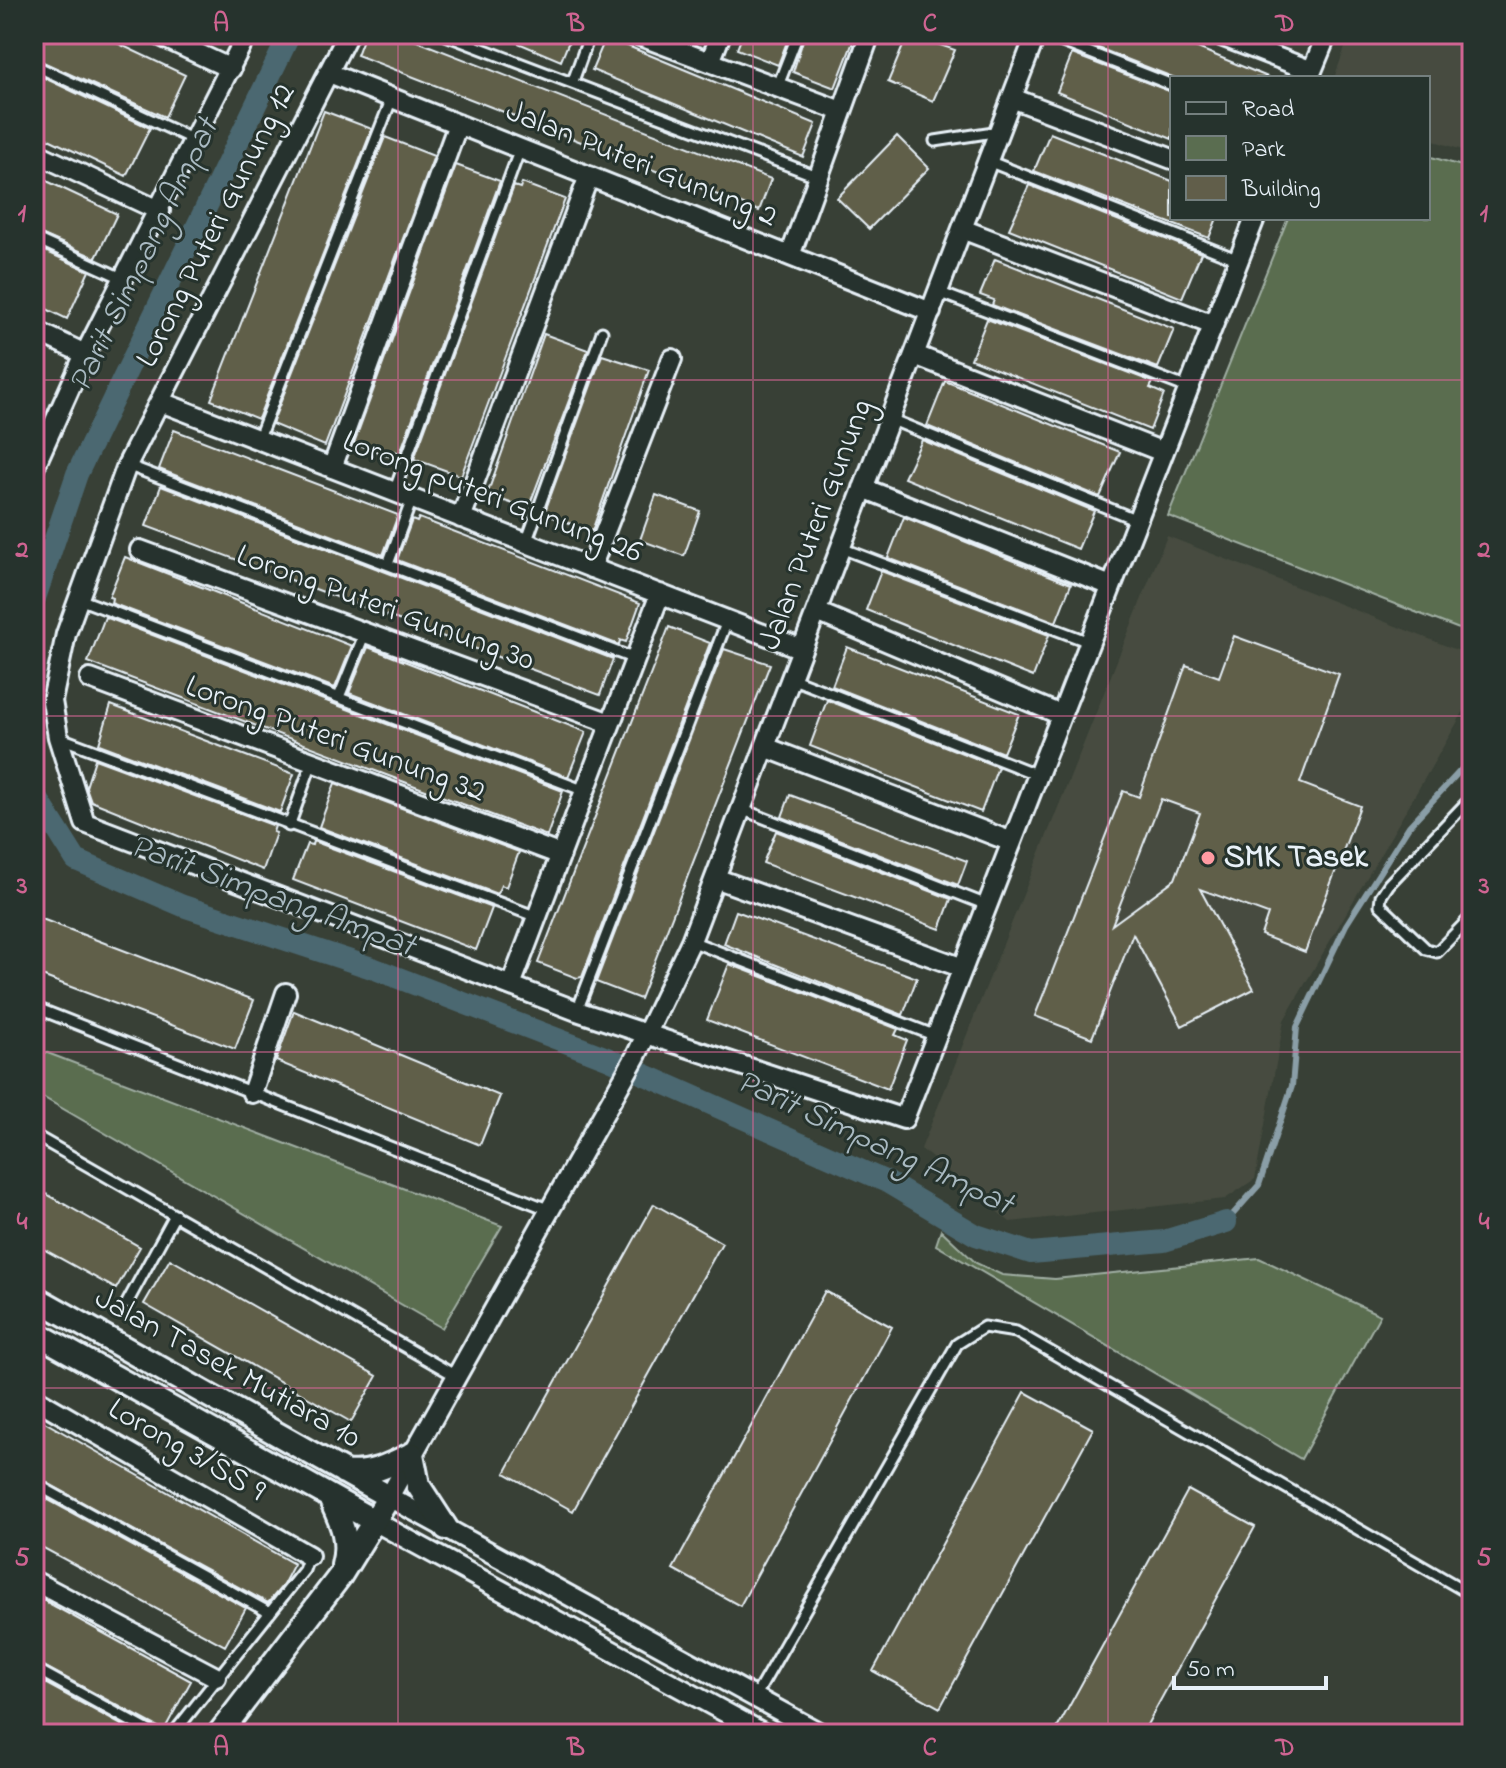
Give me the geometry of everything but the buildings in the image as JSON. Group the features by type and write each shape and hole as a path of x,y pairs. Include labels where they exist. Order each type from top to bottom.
{"street":[{"path":"156,34 231,69"},
{"path":"34,468 85,354 247,34"},
{"name":"Lorong Puteri Gunung 12","path":"348,34 127,465 79,599 58,662 52,701 58,737 85,823 96,830 577,1011 904,1119 936,1036"},
{"path":"635,34 841,111"},
{"path":"710,62 721,34"},
{"path":"790,256 870,34"},
{"name":"Jalan Puteri Gunung","path":"389,1497 636,1056 691,941 1039,34"},
{"path":"1216,34 1311,75 1327,34"},
{"name":"Jalan Puteri Gunung 2","path":"329,73 931,312"},
{"path":"1012,98 1170,158"},
{"path":"332,468 458,124"},
{"path":"34,152 160,211"},
{"path":"461,518 589,176"},
{"path":"936,1036 1254,220"},
{"path":"962,229 1213,325"},
{"path":"34,330 85,354"},
{"path":"915,355 1163,452"},
{"path":"591,568 672,359"},
{"name":"Lorong puteri Gunung 26","path":"161,402 802,649"},
{"path":"863,488 1111,586"},
{"name":"Lorong Puteri Gunung 30","path":"140,550 610,723"},
{"path":"511,985 660,594"},
{"path":"817,612 1061,715"},
{"name":"Lorong Puteri Gunung 32","path":"90,679 311,765 561,855"},
{"path":"765,747 1012,842"},
{"path":"715,878 963,968"},
{"path":"252,1093 286,993"},
{"name":"Jalan Tasek Mutiara 10","path":"34,1297 389,1497"},
{"name":"Jalan Tasek Mutiara 10","path":"34,1332 374,1521"},
{"name":"Lorong 3/SS 9","path":"34,1398 309,1556"},
{"path":"342,1472 356,1474 381,1469 412,1454 418,1485 446,1528"},
{"path":"219,1734 340,1576 389,1497 822,1734"},
{"path":"330,1498 345,1530 347,1551 340,1576"},
{"path":"374,1521 765,1734"},
{"path":"34,1581 216,1677"}],"lane":[{"path":"443,34 819,177"},
{"path":"573,81 590,34"},
{"path":"777,88 798,34"},
{"path":"1039,34 1170,84"},
{"path":"34,65 195,141"},
{"path":"258,440 392,98"},
{"path":"935,141 1000,131"},
{"path":"394,492 520,149"},
{"path":"988,161 1239,260"},
{"path":"34,238 124,279"},
{"path":"938,292 1188,388"},
{"path":"526,543 602,332"},
{"path":"890,419 1137,520"},
{"path":"127,465 635,659"},
{"path":"388,564 412,499"},
{"path":"841,548 1089,642"},
{"path":"79,599 585,791"},
{"path":"577,1011 727,621"},
{"path":"339,697 364,635"},
{"path":"791,678 1038,775"},
{"path":"58,737 537,917"},
{"path":"289,826 311,765"},
{"path":"1472,797 1389,884 1381,896 1380,905 1426,949 1437,952 1472,916"},
{"path":"741,809 987,905"},
{"path":"691,941 936,1036"},
{"path":"34,1007 550,1210"},
{"path":"34,1135 456,1376"},
{"path":"127,1303 175,1215"},
{"path":"755,1697 957,1344 984,1327 1016,1332 1472,1595"},
{"path":"34,1483 270,1613"},
{"path":"173,1734 304,1570 309,1556"},
{"path":"34,1668 154,1734"},
{"path":"1466,1734 1472,1723"}],"shaded area":[{"path":"1350,34 1472,34 1472,153 1430,140 1430,76 1335,76"},
{"name":"SMK Tasek","path":"1167,536 1472,656 1472,697 1284,1020 1255,1179 1225,1199 1010,1222 921,1149"}],"green space":[{"path":"1430,157 1472,169 1472,634 1168,516 1287,220 1430,220"},
{"path":"37,1049 502,1226 442,1328 34,1092"},
{"path":"941,1230 976,1263 1002,1275 1055,1279 1259,1258 1380,1315 1301,1459 936,1245"}],"waterway":[{"name":"Parit Simpang Ampat","path":"34,601 77,474 290,34"},
{"name":"Parit Simpang Ampat","path":"1226,1222 1259,1185 1292,1086 1297,1027 1346,925 1409,826 1472,758"},
{"name":"Parit Simpang Ampat","path":"34,793 76,860 183,906 375,969 607,1058 887,1182 976,1235 1031,1253 1164,1241 1226,1222"}],"place":[{"name":"SMK Tasek","path":"1208,858"}]}
